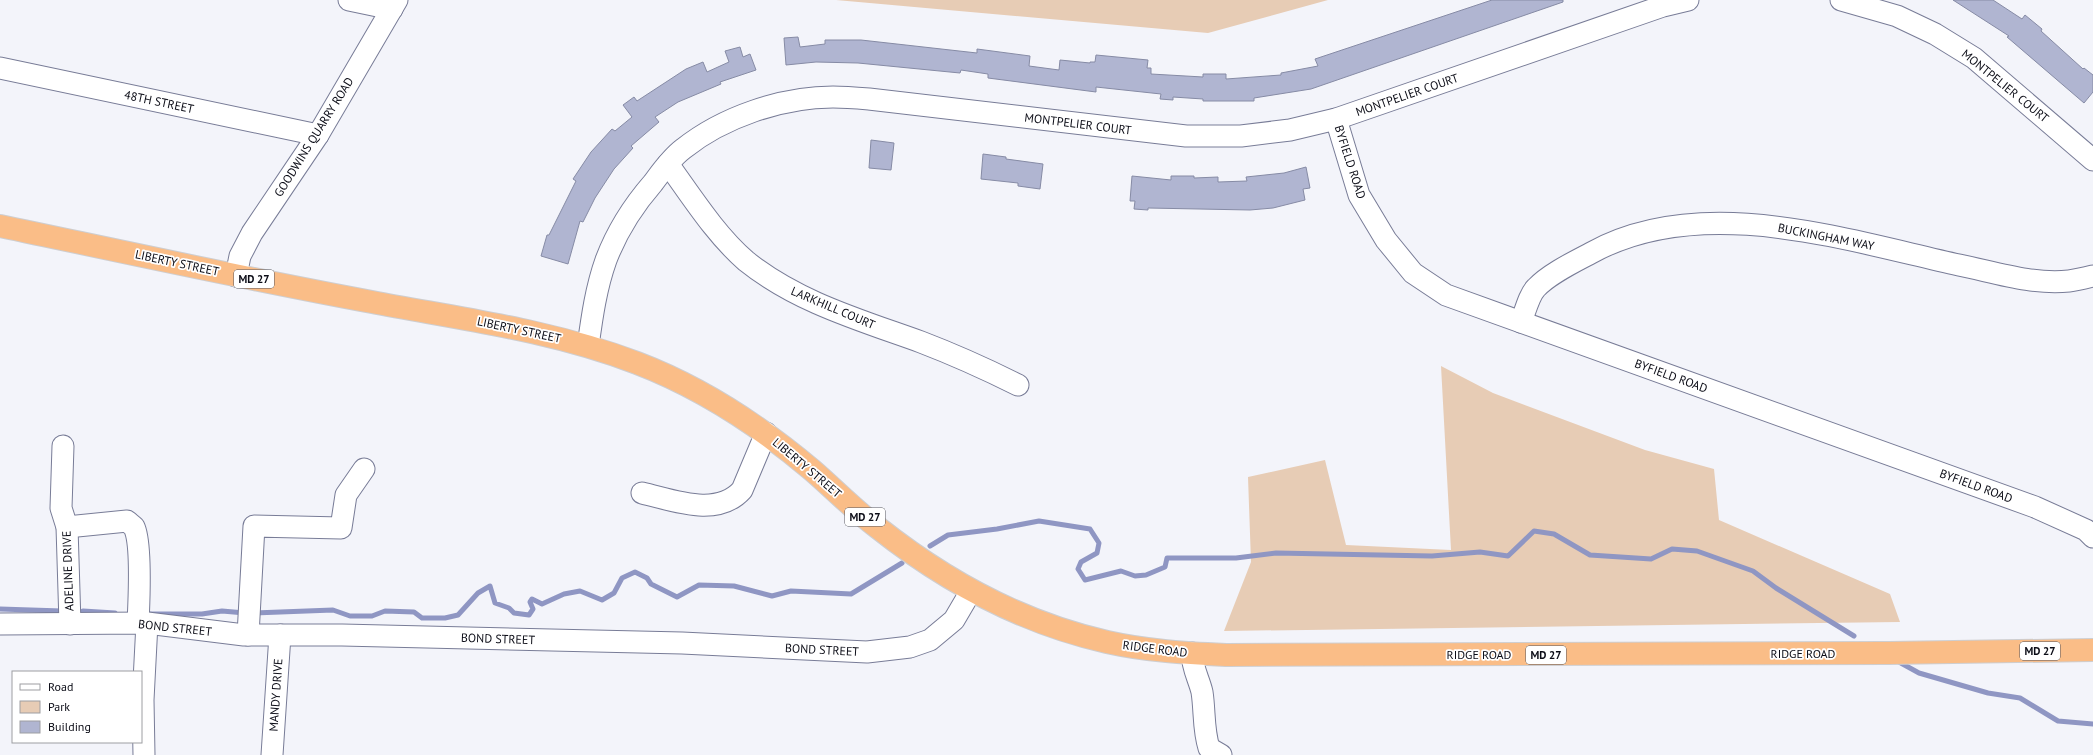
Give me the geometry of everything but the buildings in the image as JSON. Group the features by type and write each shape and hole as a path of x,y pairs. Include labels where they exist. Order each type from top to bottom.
{"highway":[{"name":"LIBERTY STREET","path":"0,226 236,276 376,303 509,326 588,346 640,364 679,382 726,408 766,434 812,470 875,526 907,550 971,591"},
{"name":"RIDGE ROAD","path":"971,591 1030,618 1092,638 1137,648 1192,653 1541,655 2093,650"}],"street":[{"path":"349,0 394,5"},
{"name":"MONTPELIER COURT","path":"588,346 592,313 599,284 612,245 636,203 668,164 683,149 706,134 746,114 775,105 832,97 869,99 1186,136 1241,136 1290,130 1336,119 1663,6 1688,0"},
{"name":"MONTPELIER COURT","path":"1841,0 1897,16 1935,34 1974,58 2093,160"},
{"name":"GOODWINS QUARRY ROAD","path":"236,276 240,256 252,233 318,135 394,5"},
{"name":"48TH STREET","path":"0,68 318,135"},
{"name":"BYFIELD ROAD","path":"1336,119 1359,195 1386,240 1413,273 1446,294 2035,507 2086,530 2093,537"},
{"name":"LARKHILL COURT","path":"668,164 717,231 745,260 773,281 802,297 973,362 1018,385"},
{"name":"BUCKINGHAM WAY","path":"1521,322 1536,288 1564,268 1604,245 1634,234 1684,225 1732,223 1802,230 2025,279 2068,281 2093,276"},
{"path":"642,493 703,505 719,505 735,498 742,490 766,434"},
{"name":"ADELINE DRIVE","path":"63,446 61,508 68,527 70,624"},
{"path":"249,630 254,526 341,528 346,495 364,469"},
{"path":"68,527 127,521 134,526 137,540 142,623 144,755"},
{"name":"BOND STREET","path":"0,624 142,623 249,630 280,635 682,643 874,651 910,647 930,640 954,620 971,591"},
{"name":"MANDY DRIVE","path":"272,755 280,635"},
{"path":"1192,653 1192,665 1202,691 1205,713 1204,732 1209,748 1221,755"}],"green space":[{"path":"836,0 1328,0 1208,33"},
{"path":"1441,366 1493,393 1645,450 1714,469 1719,520 1890,594 1900,622 1224,631 1251,562 1248,477 1325,460 1346,545 1451,550"}],"waterway":[{"path":"930,546 948,535 997,529 1039,521 1090,529 1099,543 1097,553 1081,562 1078,569 1085,580 1121,571 1135,576 1146,575 1165,567 1167,558 1236,558 1276,553 1432,556 1480,552 1508,556 1534,531 1554,534 1590,555 1651,559 1672,549 1697,551 1753,571 1776,588 1854,636"},
{"path":"253,613 333,610 350,616 372,616 385,611 414,612 422,618 445,618 458,615 478,593 490,586 495,603 509,608 514,613 529,615 533,609 530,602 532,599 542,604 564,594 580,591 602,600 614,593 622,578 635,572 647,578 651,584 677,597 699,585 734,586 772,596 791,591 851,594 902,563"},
{"path":"0,609 62,611"},
{"path":"83,611 115,613"},
{"path":"149,614 202,614 222,611 245,613"},
{"path":"1899,662 1919,673 1988,693 2020,698 2058,721 2093,724"}]}
